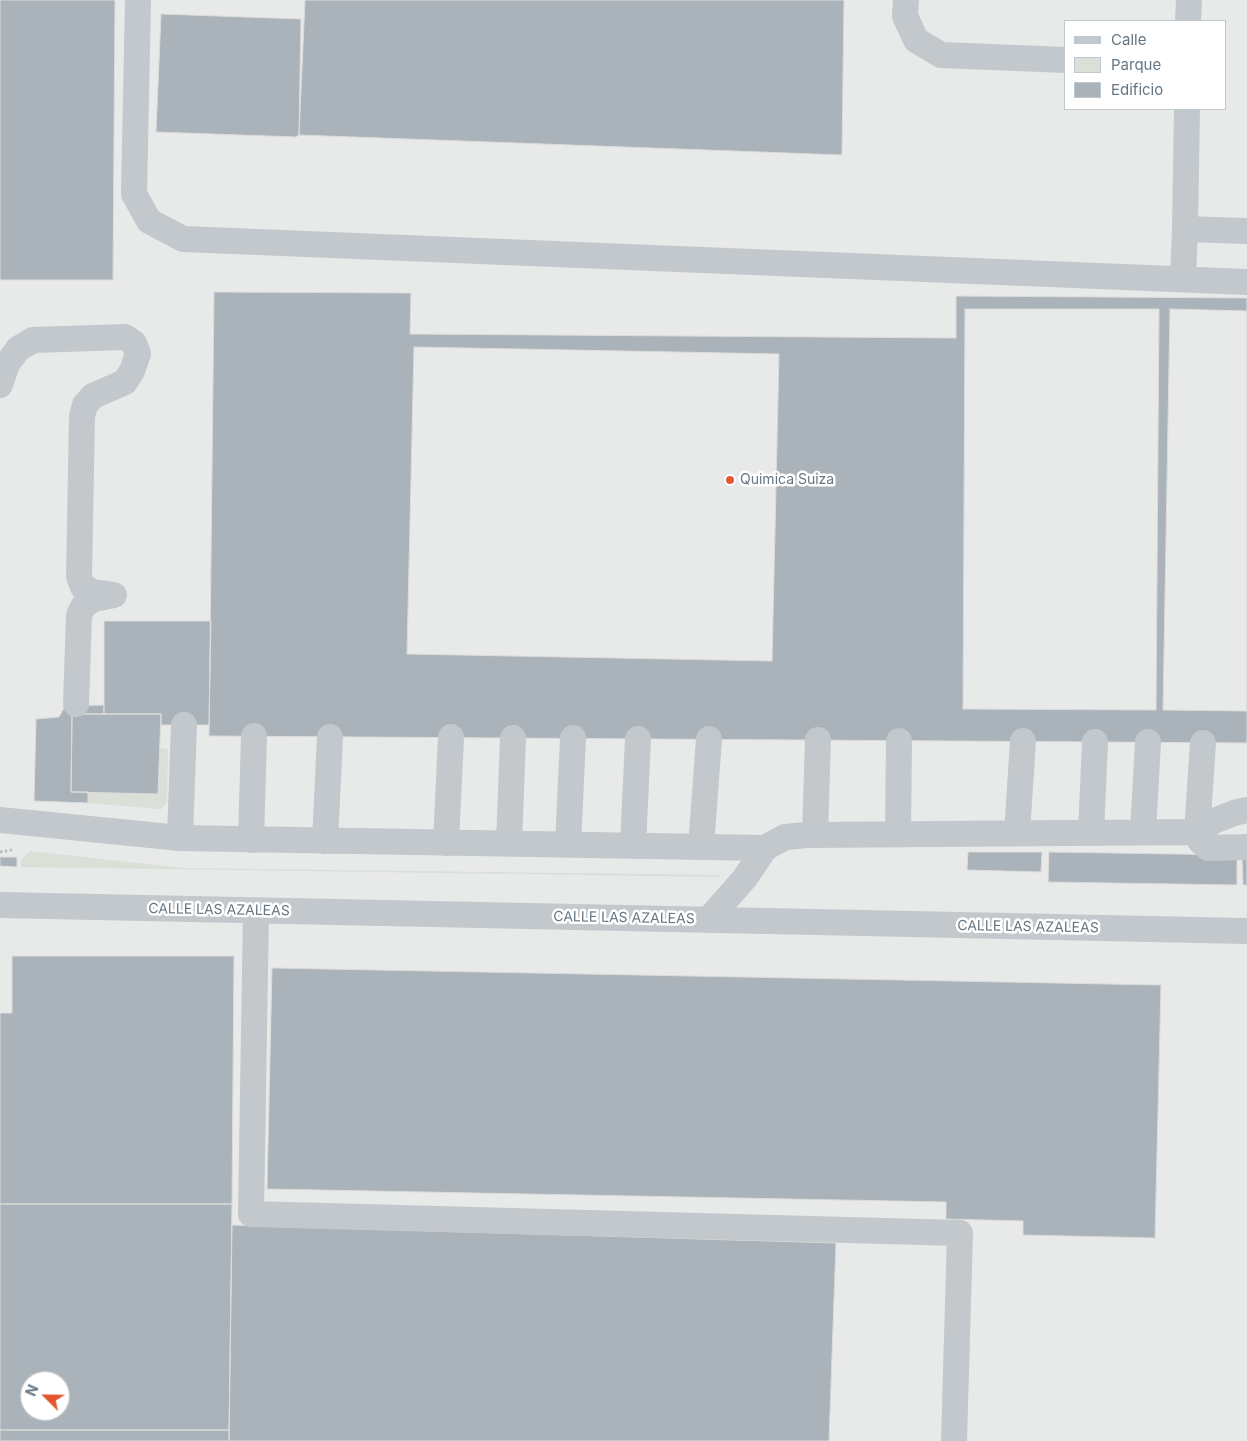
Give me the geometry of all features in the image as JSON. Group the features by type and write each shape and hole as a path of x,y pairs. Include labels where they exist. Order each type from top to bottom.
{"street":[{"path":"138,0 134,194 149,222 183,239 1247,282"},
{"path":"906,0 905,16 916,40 941,55 1064,60"},
{"path":"1188,20 1189,0"},
{"path":"1183,279 1187,110"},
{"path":"1185,229 1247,231"},
{"path":"0,385 7,364 18,349 33,340 125,337 134,343 138,354 132,372 126,382 93,396 85,405 82,416 79,577 83,587 94,592 114,595 94,598 84,605 79,615 76,704"},
{"path":"180,838 184,725"},
{"path":"251,840 254,736"},
{"path":"325,841 330,737"},
{"path":"446,843 451,737"},
{"path":"509,844 513,738"},
{"path":"568,845 573,738"},
{"path":"633,846 638,739"},
{"path":"701,847 709,739"},
{"path":"815,835 818,740"},
{"path":"898,834 899,741"},
{"path":"1017,833 1023,741"},
{"path":"1091,833 1095,742"},
{"path":"1143,832 1148,742"},
{"path":"1203,743 1197,832 1200,841 1208,848 1247,848"},
{"path":"708,920 745,878 765,848 785,837 815,835 1197,832 1214,821 1247,810"},
{"path":"0,820 180,838 765,848"},
{"name":"CALLE LAS AZALEAS","path":"0,905 1247,931"},
{"path":"256,911 251,1214 960,1233 954,1441"}],"shaded area":[{"path":"0,0 1247,0 1247,1441 0,1441"}],"green space":[{"path":"160,748 168,749 167,800 162,808 88,803 88,792 158,794"},
{"path":"30,851 183,868 720,875 720,877 21,867 21,860"}],"building":[{"path":"0,0 115,0 113,280 0,280"},
{"path":"305,0 844,0 842,155 299,135"},
{"path":"161,14 301,19 299,135 296,137 156,132"},
{"name":"Quimica Suiza","path":"214,292 411,293 410,334 956,338 956,296 1247,298 1247,743 209,736"},
{"path":"965,309 1159,309 1156,710 963,709"},
{"path":"1170,309 1247,311 1247,711 1163,710"},
{"path":"414,347 779,354 772,661 407,654"},
{"path":"104,621 211,621 209,725 161,725 161,714 104,714"},
{"path":"104,705 104,714 72,714 71,792 88,792 88,803 34,801 36,719 59,717 64,708 69,706"},
{"path":"72,714 161,714 158,794 71,792"},
{"path":"968,852 1042,852 1041,872 967,870"},
{"path":"1049,852 1237,855 1237,885 1048,882"},
{"path":"1242,856 1247,856 1247,885 1243,885"},
{"path":"0,857 17,857 17,867 0,866"},
{"path":"12,956 234,956 232,1204 0,1204 0,1013 12,1013"},
{"path":"272,968 1161,985 1155,1238 1023,1235 1023,1221 946,1219 946,1202 267,1189"},
{"path":"0,1204 232,1204 229,1430 0,1430"},
{"path":"232,1225 836,1243 829,1441 229,1441"},
{"path":"0,1430 229,1430 229,1441 0,1441"}],"place":[{"name":"Quimica Suiza","path":"730,480"}]}
